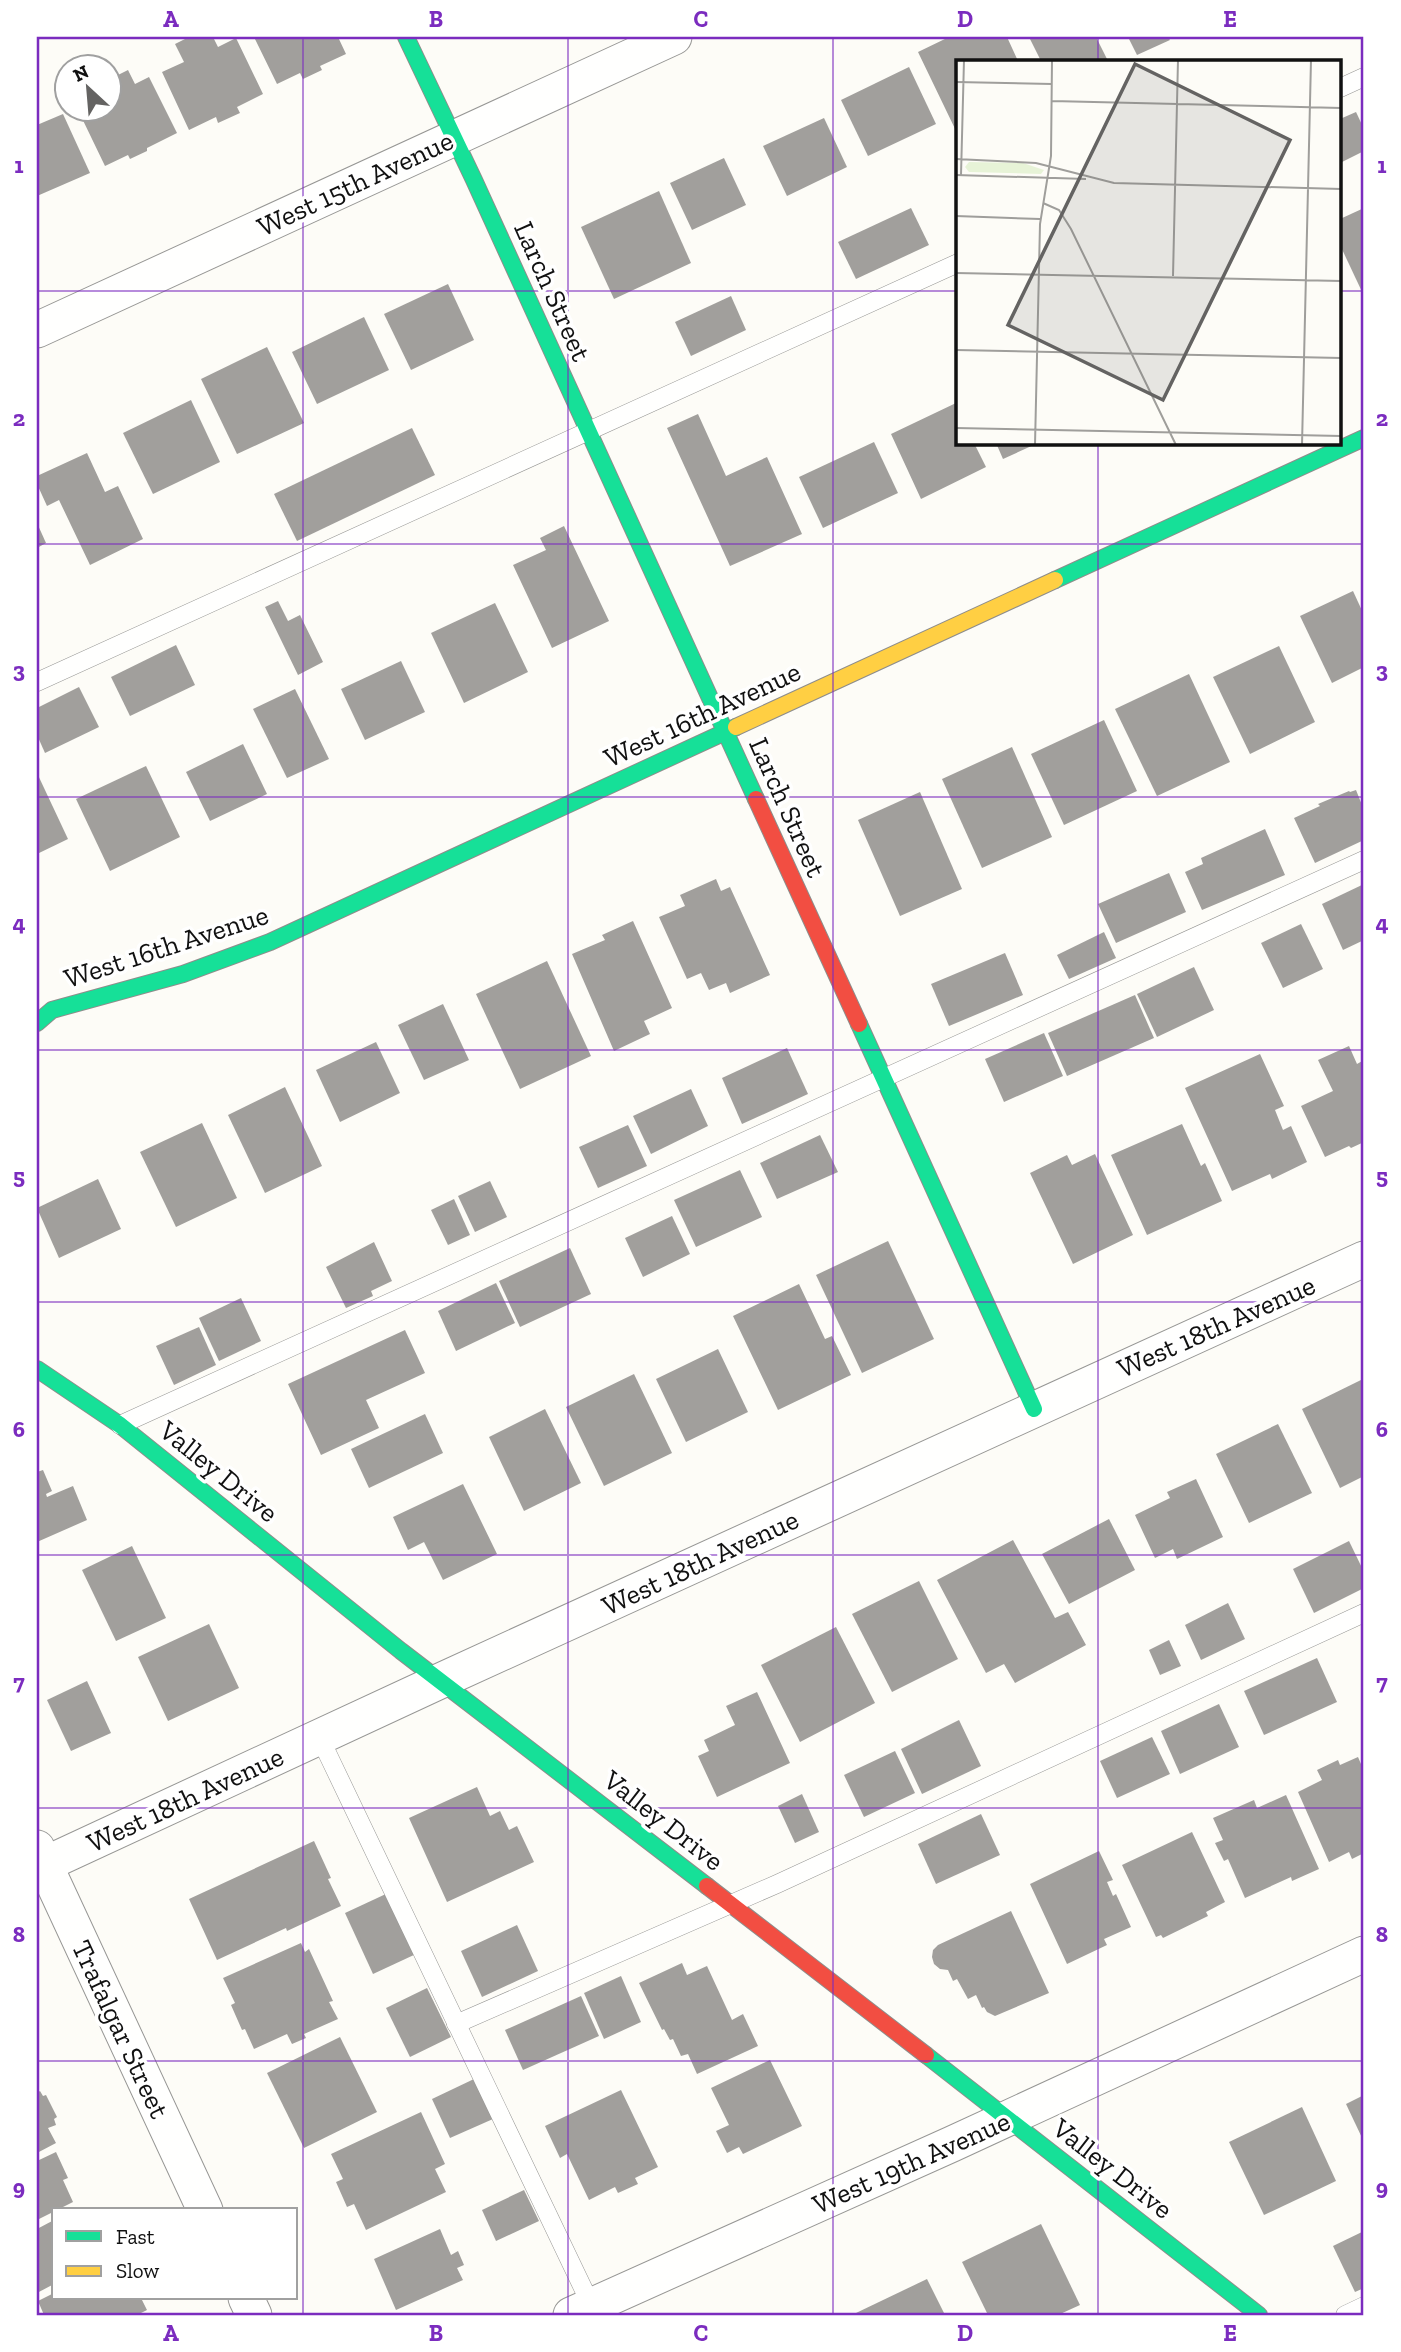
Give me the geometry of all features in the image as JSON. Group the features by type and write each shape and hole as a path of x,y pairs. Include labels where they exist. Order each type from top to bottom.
{"street":[{"name":"Larch Street","path":"406,37 1034,1409"},
{"name":"West 15th Avenue","path":"37,330 674,37"},
{"name":"West 16th Avenue","path":"37,1023 44,1009 183,974 270,942 1364,438"},
{"name":"West 18th Avenue","path":"39,1860 319,1736 1364,1259"},
{"name":"Valley Drive","path":"37,1369 120,1425 440,1681 1259,2315"},
{"name":"Trafalgar Street","path":"39,1860 204,2208"},
{"name":"West 19th Avenue","path":"586,2312 1364,1954"}],"lane":[{"path":"1342,87 1364,77"},
{"path":"37,682 956,264"},
{"path":"120,1425 1364,860"},
{"path":"456,2024 730,1904 1364,1613"},
{"path":"319,1736 456,2024 586,2312"},
{"path":"1345,2315 1364,2306"}],"building":[{"path":"189,37 213,37 218,47 236,38 263,94 237,107 240,113 218,123 216,117 189,130 162,72 184,62 175,44"},
{"path":"254,37 338,37 346,54 320,66 322,70 303,79 300,73 277,84"},
{"path":"949,37 1007,37 1018,60 956,60 956,131 918,52"},
{"path":"1029,37 1096,37 1108,60 1040,60"},
{"path":"1128,37 1168,37 1170,40 1137,55"},
{"path":"909,67 936,124 868,156 841,100"},
{"path":"128,70 135,84 149,77 177,133 130,159 128,155 105,166 84,122 122,122 122,73"},
{"path":"1356,112 1364,129 1364,151 1342,162 1342,118"},
{"path":"824,118 847,167 787,196 763,146"},
{"path":"52,119 52,122 67,122 90,173 37,196 37,125"},
{"path":"724,158 746,205 692,230 670,183"},
{"path":"659,191 691,263 614,299 581,227"},
{"path":"911,208 929,245 856,279 838,242"},
{"path":"1364,208 1364,296 1342,249 1342,218"},
{"path":"448,284 474,340 411,370 384,314"},
{"path":"731,296 746,330 691,356 675,322"},
{"path":"364,317 389,370 317,404 292,352"},
{"path":"267,347 304,423 237,454 201,379"},
{"path":"191,400 220,462 153,494 123,433"},
{"path":"956,403 956,444 974,444 986,467 921,499 891,434"},
{"path":"698,414 726,476 767,457 802,534 730,566 667,428"},
{"path":"412,428 435,475 297,541 274,494"},
{"path":"874,442 898,493 823,528 799,477"},
{"path":"996,444 1036,444 1003,459"},
{"path":"87,453 105,492 118,486 143,539 90,565 59,500 47,506 37,484 37,476"},
{"path":"37,523 46,543 37,548"},
{"path":"564,526 609,621 552,648 513,565 546,550 540,538"},
{"path":"1353,591 1364,615 1364,667 1332,683 1300,616"},
{"path":"278,601 288,621 300,615 323,662 298,675 265,607"},
{"path":"495,603 528,672 464,703 431,633"},
{"path":"176,645 195,685 130,716 111,677"},
{"path":"1279,646 1315,722 1250,754 1213,677"},
{"path":"401,661 425,712 365,740 341,689"},
{"path":"1189,674 1230,762 1157,796 1115,709"},
{"path":"79,687 99,727 45,753 37,735 37,708"},
{"path":"295,689 329,759 287,778 253,709"},
{"path":"1104,720 1137,791 1064,825 1031,754"},
{"path":"243,744 267,794 210,821 186,772"},
{"path":"1012,747 1052,837 982,868 942,779"},
{"path":"146,766 180,837 110,871 76,799"},
{"path":"37,773 68,839 37,854"},
{"path":"1356,790 1364,810 1364,840 1315,863 1294,818 1320,806 1318,804"},
{"path":"920,792 962,889 900,916 858,820"},
{"path":"1265,829 1285,875 1202,910 1185,872 1203,864 1201,858"},
{"path":"1169,873 1186,912 1116,943 1098,904"},
{"path":"716,879 721,891 730,887 770,975 730,993 726,983 709,990 701,973 687,979 659,917 685,906 680,895"},
{"path":"1364,884 1364,940 1343,950 1322,904"},
{"path":"633,921 672,1008 644,1021 650,1034 614,1051 572,954 605,940 602,935"},
{"path":"1301,924 1323,969 1283,988 1261,943"},
{"path":"1104,932 1116,958 1069,979 1057,955"},
{"path":"1005,953 1023,995 949,1026 931,984"},
{"path":"547,961 591,1056 520,1089 476,994"},
{"path":"1194,967 1214,1010 1157,1037 1137,994"},
{"path":"1135,995 1154,1038 1067,1076 1048,1033"},
{"path":"443,1004 469,1060 424,1080 398,1025"},
{"path":"1044,1033 1063,1076 1004,1102 985,1059"},
{"path":"376,1042 400,1093 340,1122 316,1070"},
{"path":"1349,1046 1357,1064 1364,1060 1364,1142 1325,1157 1301,1106 1333,1091 1318,1060"},
{"path":"787,1048 808,1094 742,1124 722,1078"},
{"path":"1260,1054 1284,1106 1275,1110 1283,1130 1291,1126 1307,1162 1272,1179 1270,1174 1232,1191 1185,1088"},
{"path":"285,1087 322,1166 265,1193 228,1115"},
{"path":"691,1089 708,1126 651,1154 633,1116"},
{"path":"202,1123 237,1198 176,1227 140,1152"},
{"path":"1182,1124 1201,1166 1205,1163 1222,1201 1147,1235 1111,1155"},
{"path":"628,1125 647,1166 598,1188 579,1147"},
{"path":"820,1135 838,1172 777,1199 760,1163"},
{"path":"1095,1154 1133,1235 1073,1264 1030,1173 1067,1155 1072,1165"},
{"path":"740,1170 762,1217 696,1247 674,1200"},
{"path":"98,1179 121,1229 59,1258 37,1208"},
{"path":"490,1181 507,1217 475,1232 458,1196"},
{"path":"454,1199 470,1235 448,1245 431,1210"},
{"path":"672,1216 690,1254 643,1277 625,1238"},
{"path":"888,1241 934,1339 862,1373 816,1275"},
{"path":"374,1242 392,1281 371,1291 373,1296 346,1308 326,1267"},
{"path":"570,1248 591,1294 520,1327 499,1281"},
{"path":"496,1283 515,1323 456,1351 438,1311"},
{"path":"799,1284 825,1339 832,1336 851,1375 778,1410 733,1316"},
{"path":"241,1298 261,1341 219,1361 199,1318"},
{"path":"199,1327 216,1365 174,1385 156,1346"},
{"path":"405,1330 425,1373 366,1400 379,1428 321,1455 288,1384"},
{"path":"718,1349 748,1412 686,1442 656,1379"},
{"path":"634,1374 672,1453 604,1486 566,1407"},
{"path":"1363,1379 1364,1476 1340,1488 1302,1409"},
{"path":"545,1409 581,1483 524,1511 489,1437"},
{"path":"425,1414 443,1453 369,1488 351,1449"},
{"path":"1278,1424 1312,1493 1249,1523 1216,1454"},
{"path":"43,1470 52,1491 46,1494 47,1497 73,1486 87,1520 37,1542 37,1472"},
{"path":"1196,1479 1223,1537 1177,1559 1173,1549 1155,1558 1135,1515 1170,1498 1167,1492"},
{"path":"463,1484 497,1554 443,1580 424,1542 408,1550 393,1517"},
{"path":"1109,1519 1135,1570 1069,1604 1042,1554"},
{"path":"1013,1540 1055,1618 1068,1612 1086,1645 1015,1683 1004,1664 986,1673 937,1580"},
{"path":"1349,1541 1364,1572 1364,1588 1314,1613 1293,1569"},
{"path":"132,1546 166,1618 116,1641 82,1570"},
{"path":"919,1581 958,1659 892,1692 852,1614"},
{"path":"1228,1603 1245,1639 1201,1660 1185,1625"},
{"path":"209,1624 239,1688 168,1721 138,1657"},
{"path":"836,1627 875,1703 800,1742 761,1665"},
{"path":"1169,1640 1181,1666 1160,1675 1149,1650"},
{"path":"1317,1658 1337,1702 1264,1735 1244,1691"},
{"path":"87,1681 111,1733 71,1751 47,1700"},
{"path":"757,1692 790,1763 717,1797 698,1756 709,1751 704,1740 735,1725 726,1706"},
{"path":"1219,1704 1239,1747 1180,1774 1161,1731"},
{"path":"959,1720 981,1766 922,1794 901,1749"},
{"path":"1152,1737 1170,1774 1117,1798 1100,1761"},
{"path":"895,1751 915,1793 864,1817 844,1775"},
{"path":"1358,1757 1364,1771 1364,1853 1352,1859 1349,1852 1329,1862 1298,1792 1322,1780 1317,1770 1338,1760 1340,1765"},
{"path":"477,1787 490,1816 500,1811 509,1830 517,1826 534,1862 447,1902 409,1818"},
{"path":"802,1794 819,1832 795,1843 778,1806"},
{"path":"1286,1795 1319,1869 1292,1881 1291,1877 1245,1898 1228,1859 1224,1861 1215,1843 1223,1840 1213,1818 1254,1800 1257,1808"},
{"path":"981,1814 1000,1855 936,1884 918,1844"},
{"path":"1192,1832 1225,1902 1206,1912 1208,1916 1163,1938 1161,1935 1156,1937 1122,1865"},
{"path":"314,1841 341,1906 217,1960 189,1899"},
{"path":"1099,1851 1113,1880 1107,1882 1113,1896 1116,1894 1131,1927 1104,1939 1107,1945 1067,1964 1030,1884"},
{"path":"388,1893 416,1954 373,1974 345,1913"},
{"path":"1011,1911 1049,1993 995,2016 982,2008 976,1995 968,1999 957,1979 953,1981 948,1970 940,1969 934,1964 933,1950 938,1945"},
{"path":"517,1925 538,1971 482,1997 461,1951"},
{"path":"301,1943 305,1952 309,1949 333,2001 329,2002 338,2019 304,2034 306,2038 292,2044 287,2034 254,2049 231,2005 235,2003 223,1978"},
{"path":"682,1963 687,1975 707,1966 732,2020 743,2014 758,2046 697,2074 688,2054 681,2056 673,2039 670,2040 664,2029 662,2030 639,1983"},
{"path":"621,1976 641,2022 604,2039 584,1993"},
{"path":"427,1988 451,2037 410,2057 386,2008"},
{"path":"581,1996 599,2036 523,2070 505,2030"},
{"path":"340,2037 377,2112 304,2148 267,2073"},
{"path":"770,2060 802,2126 743,2154 739,2147 727,2153 716,2131 729,2125 711,2088"},
{"path":"474,2079 493,2119 450,2138 432,2099"},
{"path":"621,2090 658,2167 635,2178 638,2184 618,2193 615,2187 589,2200 567,2154 560,2158 545,2126"},
{"path":"40,2091 43,2096 46,2095 57,2117 54,2119 56,2125 48,2128 56,2143 37,2153 37,2093"},
{"path":"1364,2095 1364,2142 1346,2104"},
{"path":"1302,2107 1336,2181 1264,2215 1229,2142"},
{"path":"421,2112 445,2164 435,2169 446,2192 366,2230 354,2204 347,2207 336,2182 343,2179 331,2154"},
{"path":"56,2152 68,2178 63,2180 73,2202 61,2208 52,2208 52,2212 37,2220 37,2161"},
{"path":"524,2190 539,2221 496,2241 482,2210"},
{"path":"52,2221 52,2285 37,2293 37,2229"},
{"path":"1041,2224 1080,2305 1058,2315 988,2315 962,2262"},
{"path":"440,2229 451,2255 458,2251 464,2265 457,2268 463,2280 396,2310 374,2259"},
{"path":"1364,2231 1364,2288 1355,2292 1333,2246"},
{"path":"927,2279 945,2315 856,2313"},
{"path":"52,2294 52,2300 142,2300 147,2310 137,2315 44,2315 38,2301"}],"traffic: fast":[{"path":"406,37 474,180 756,799"},
{"path":"1055,580 1364,438"},
{"path":"37,1023 52,1010 183,974 270,942 736,727"},
{"path":"859,1024 1034,1409"},
{"path":"37,1369 120,1425 401,1651 707,1886"},
{"path":"926,2055 1259,2315"}],"traffic: slow":[{"path":"736,727 1055,580"}],"traffic: jam":[{"path":"756,799 859,1024"},
{"path":"707,1886 926,2055"}]}
